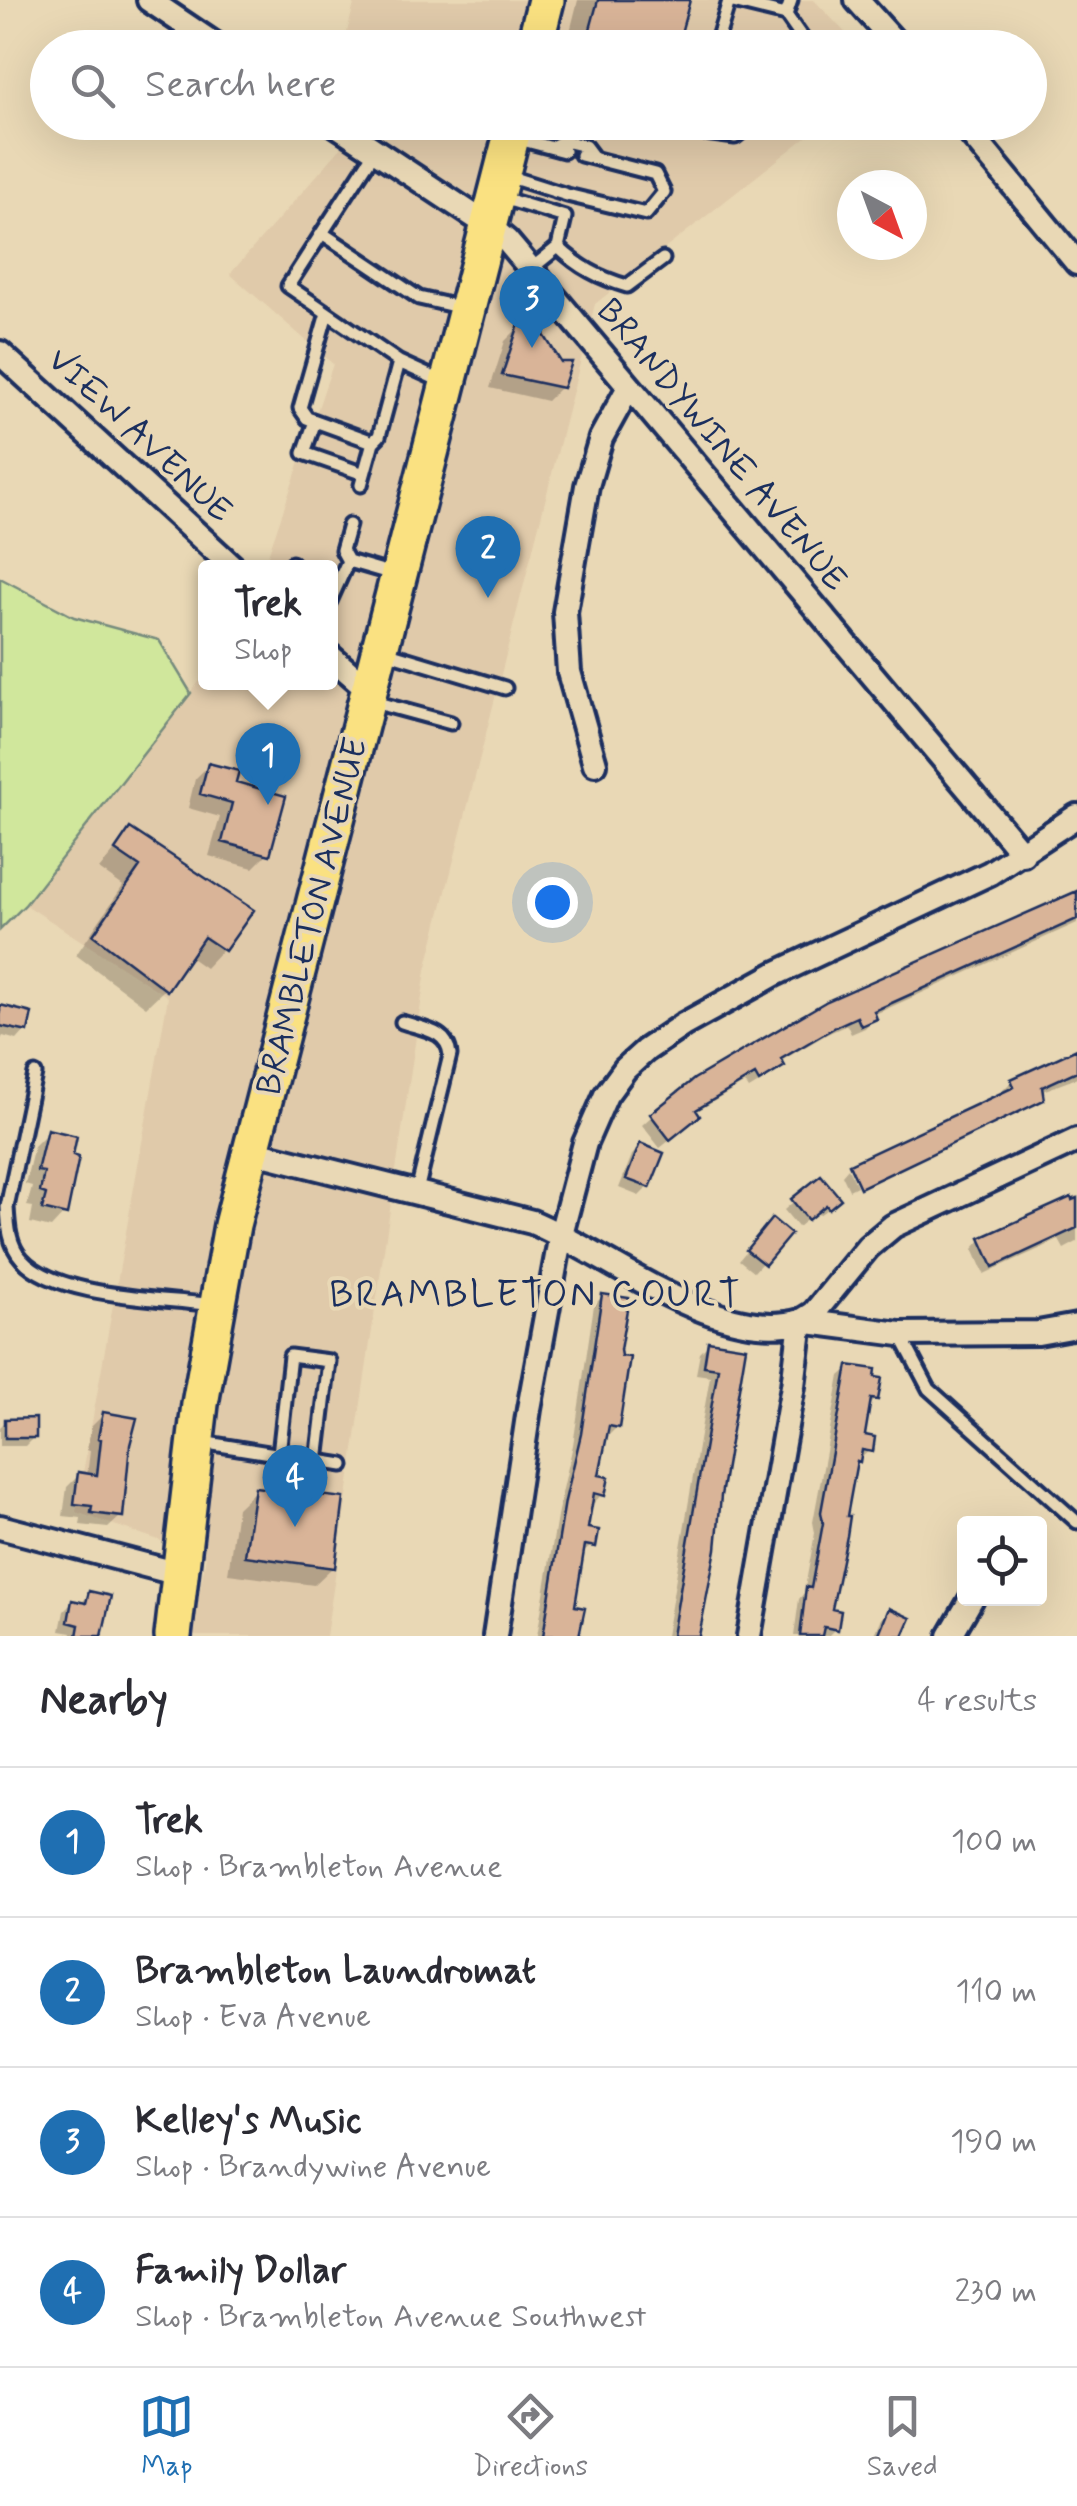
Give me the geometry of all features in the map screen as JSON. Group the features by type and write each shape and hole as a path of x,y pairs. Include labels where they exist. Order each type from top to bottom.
{"main road":[{"path":"538,30 546,0"},
{"name":"BRAMBLETON AVENUE","path":"173,1636 217,1305 250,1151 511,140"}],"street":[{"path":"149,0 193,30"},
{"path":"857,0 884,30"},
{"name":"BRANDYWINE AVENUE","path":"358,140 374,151 496,199 530,269 1022,854"},
{"path":"976,140 1077,263"},
{"name":"VIEW AVENUE","path":"0,353 225,560"},
{"path":"595,764 569,672 565,612 586,486 600,438 629,386"},
{"path":"338,664 368,695"},
{"path":"495,1636 526,1428 561,1234 585,1143 597,1114 626,1069 683,1024 774,974 946,895 1022,854 1077,816"},
{"path":"250,1151 532,1222 702,1310 787,1325 801,1321 823,1303 845,1271 893,1226 1077,1140"},
{"path":"801,1321 900,1334 1038,1332 1077,1326"},
{"path":"752,1624 801,1321"},
{"path":"0,1527 180,1574"},
{"path":"950,1636 967,1606"}],"lane":[{"path":"720,30 729,0 786,16 796,30"},
{"path":"786,16 791,0"},
{"path":"496,199 567,195 646,214 664,192 655,174 587,157 585,146 575,143 564,141 558,149 537,140"},
{"path":"374,151 288,286 399,362 446,384"},
{"path":"496,199 565,217 558,247 530,269"},
{"path":"322,233 419,298 467,309"},
{"path":"558,247 589,272 627,286 662,260"},
{"path":"326,313 300,408 307,418 373,442"},
{"path":"315,421 304,453 362,480 373,442 379,436 399,362"},
{"path":"349,525 342,550 348,562 398,576"},
{"path":"338,583 348,562"},
{"path":"379,650 506,688"},
{"path":"368,695 450,723"},
{"path":"402,1022 439,1034 449,1046 450,1055 416,1190"},
{"path":"35,1074 7,1207 13,1245 22,1259 56,1280 82,1288 217,1305"},
{"path":"900,1334 929,1388 1077,1522"},
{"path":"280,1454 290,1356 329,1361 317,1460"},
{"path":"196,1441 343,1464"}],"shaded area":[{"path":"355,0 814,0 843,30 348,30"},
{"path":"348,140 802,140 595,304 426,970 326,1636 192,1636 206,1556 76,1512 168,997 26,905 198,683 198,690 338,690 338,560 266,560 333,364 230,274"}],"green space":[{"path":"0,578 74,617 159,640 191,693 25,905 0,930"}],"building":[{"path":"598,0 690,0 682,30 590,30"},
{"path":"519,324 546,328 544,335 561,362 572,362 563,388 502,375"},
{"path":"208,763 239,771 236,782 286,796 270,855 222,842 232,803 200,794"},
{"path":"130,828 254,910 225,951 204,937 167,991 93,935 140,867 115,850"},
{"path":"1077,891 1077,919 874,1011 877,1019 861,1026 857,1017 839,1025 781,1059 785,1066 759,1082 755,1075 696,1110 700,1116 670,1140 650,1114 694,1079 827,1001"},
{"path":"0,1005 32,1013 28,1032 0,1026"},
{"path":"1077,1049 1077,1071 1042,1087 1044,1100 860,1188 849,1164 1014,1087 1011,1079"},
{"path":"47,1129 77,1136 73,1155 79,1157 67,1215 42,1209 46,1194 40,1192 44,1172 37,1171"},
{"path":"640,1143 664,1153 650,1188 626,1179"},
{"path":"821,1175 841,1199 808,1220 791,1199"},
{"path":"1071,1197 1077,1198 1077,1228 993,1267 980,1238"},
{"path":"772,1218 791,1234 765,1265 746,1250"},
{"path":"602,1294 629,1298 620,1350 621,1356 630,1357 619,1428 609,1426 599,1475 609,1477 605,1496 594,1493 588,1528 599,1530 596,1547 585,1545 575,1606 585,1608 579,1636 543,1636 565,1501 581,1434"},
{"path":"708,1341 746,1347 699,1636 672,1636 718,1368 704,1366"},
{"path":"848,1365 876,1369 875,1377 882,1378 878,1400 871,1399 865,1435 875,1437 873,1452 862,1450 860,1462 857,1461 832,1609 841,1611 838,1630 824,1627 822,1636 800,1636 806,1587 811,1588 823,1523 821,1512"},
{"path":"103,1412 137,1418 130,1445 123,1517 91,1513 92,1506 74,1504 78,1472 97,1475"},
{"path":"36,1418 36,1438 5,1438 5,1419"},
{"path":"255,1487 344,1498 335,1568 245,1556"},
{"path":"89,1591 111,1596 102,1636 77,1636 79,1625 68,1622 72,1600 86,1603"},
{"path":"889,1608 911,1618 903,1636 878,1636"}],"place":[{"name":"Kelley's Music","path":"532,348"},
{"name":"Brambleton Laundromat","path":"488,598"},
{"name":"Trek","path":"268,805"},
{"name":"Family Dollar","path":"295,1527"}],"district":[{"name":"BRAMBLETON COURT","path":"536,1293"}]}
